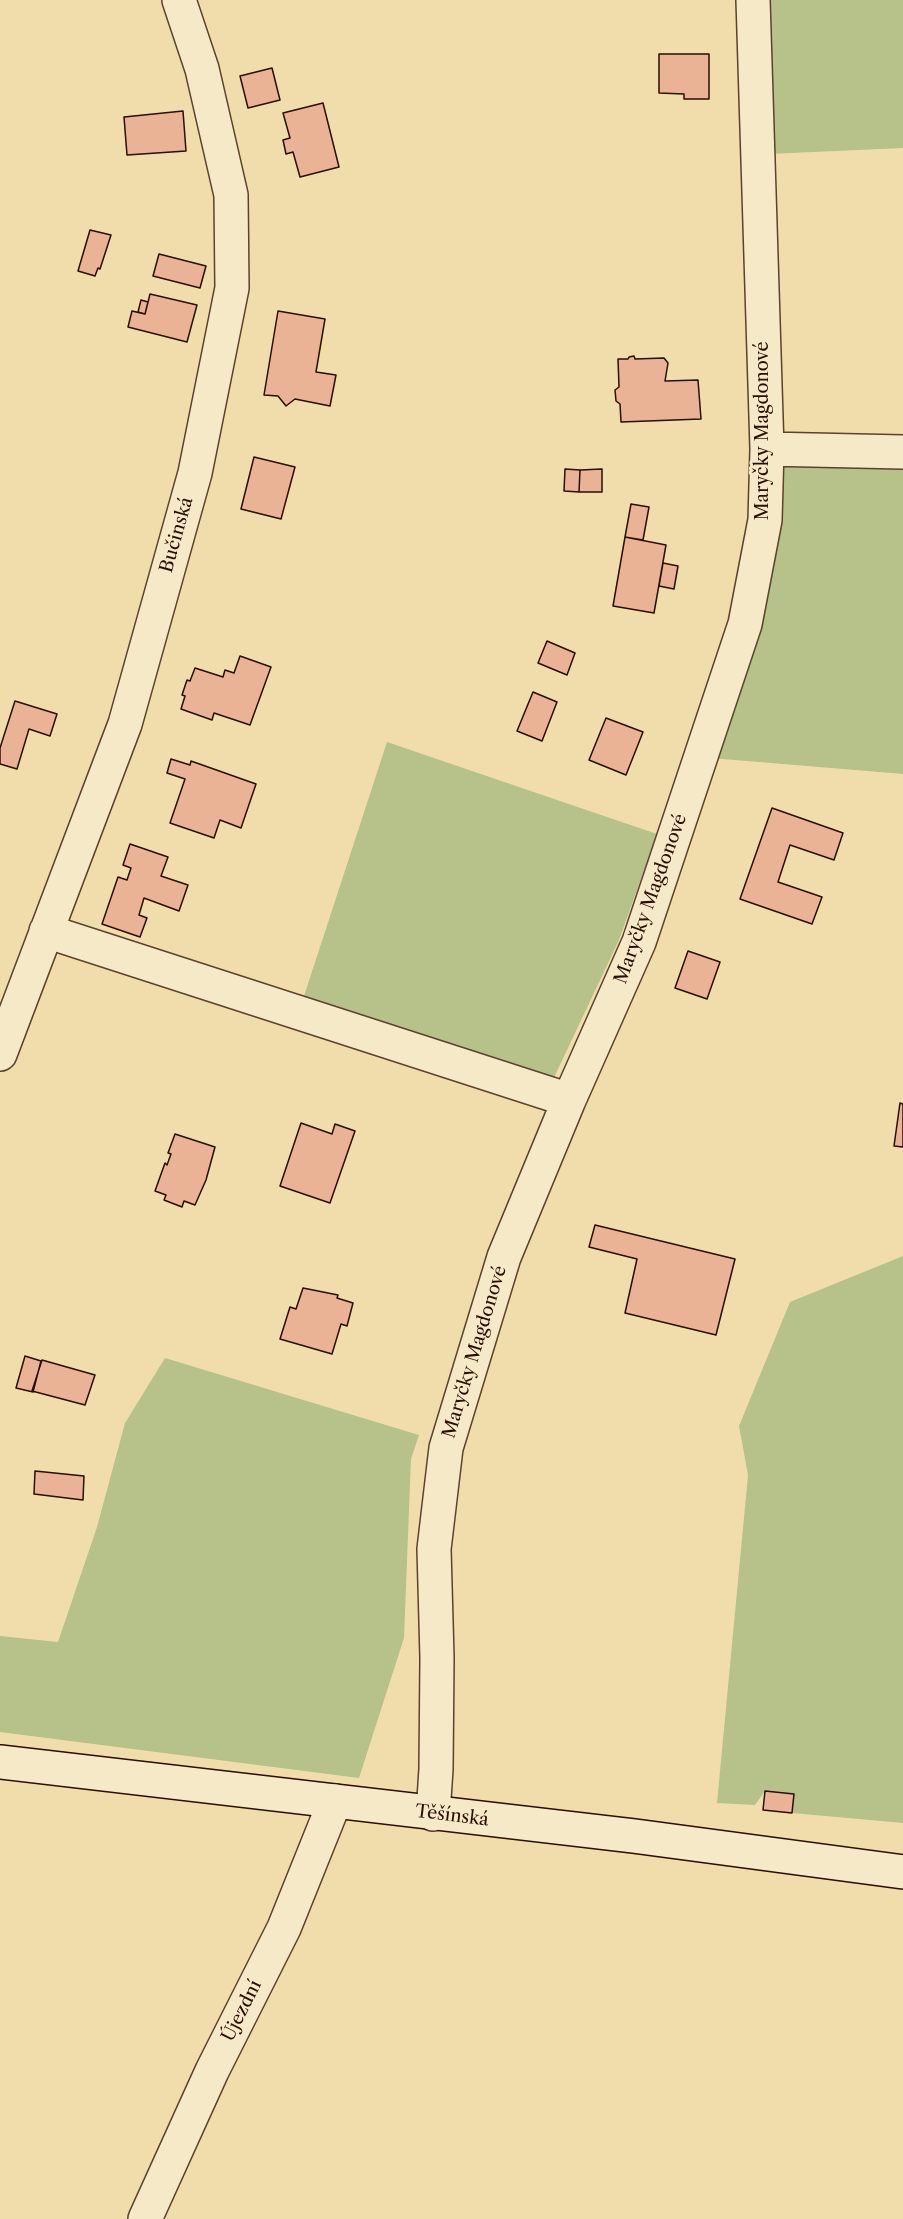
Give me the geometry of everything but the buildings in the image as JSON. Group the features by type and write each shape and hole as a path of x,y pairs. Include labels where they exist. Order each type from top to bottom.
{"street":[{"name":"Bučinská","path":"0,1054 125,724 195,473 232,288 231,195 202,69 179,0"},
{"name":"Maryčky Magdonové","path":"433,1814 436,1769 434,1549 446,1448 504,1257 569,1100 639,942 745,624 765,520 767,449 753,0"},
{"path":"767,449 903,452"},
{"path":"46,931 569,1100"},
{"name":"Těšínská","path":"0,1762 634,1836 903,1872"},
{"name":"Újezdní","path":"146,2219 212,2071 284,1928 335,1802"}],"green space":[{"path":"768,0 903,0 903,148 769,154"},
{"path":"903,456 903,774 710,758 778,457"},
{"path":"387,742 657,834 619,940 551,1084 302,1002"},
{"path":"903,1256 903,1823 792,1813 794,1794 765,1791 755,1805 717,1803 748,1475 739,1426 790,1302"},
{"path":"165,1358 419,1435 411,1459 404,1638 359,1778 0,1732 0,1636 58,1642 97,1527 125,1423"}]}
